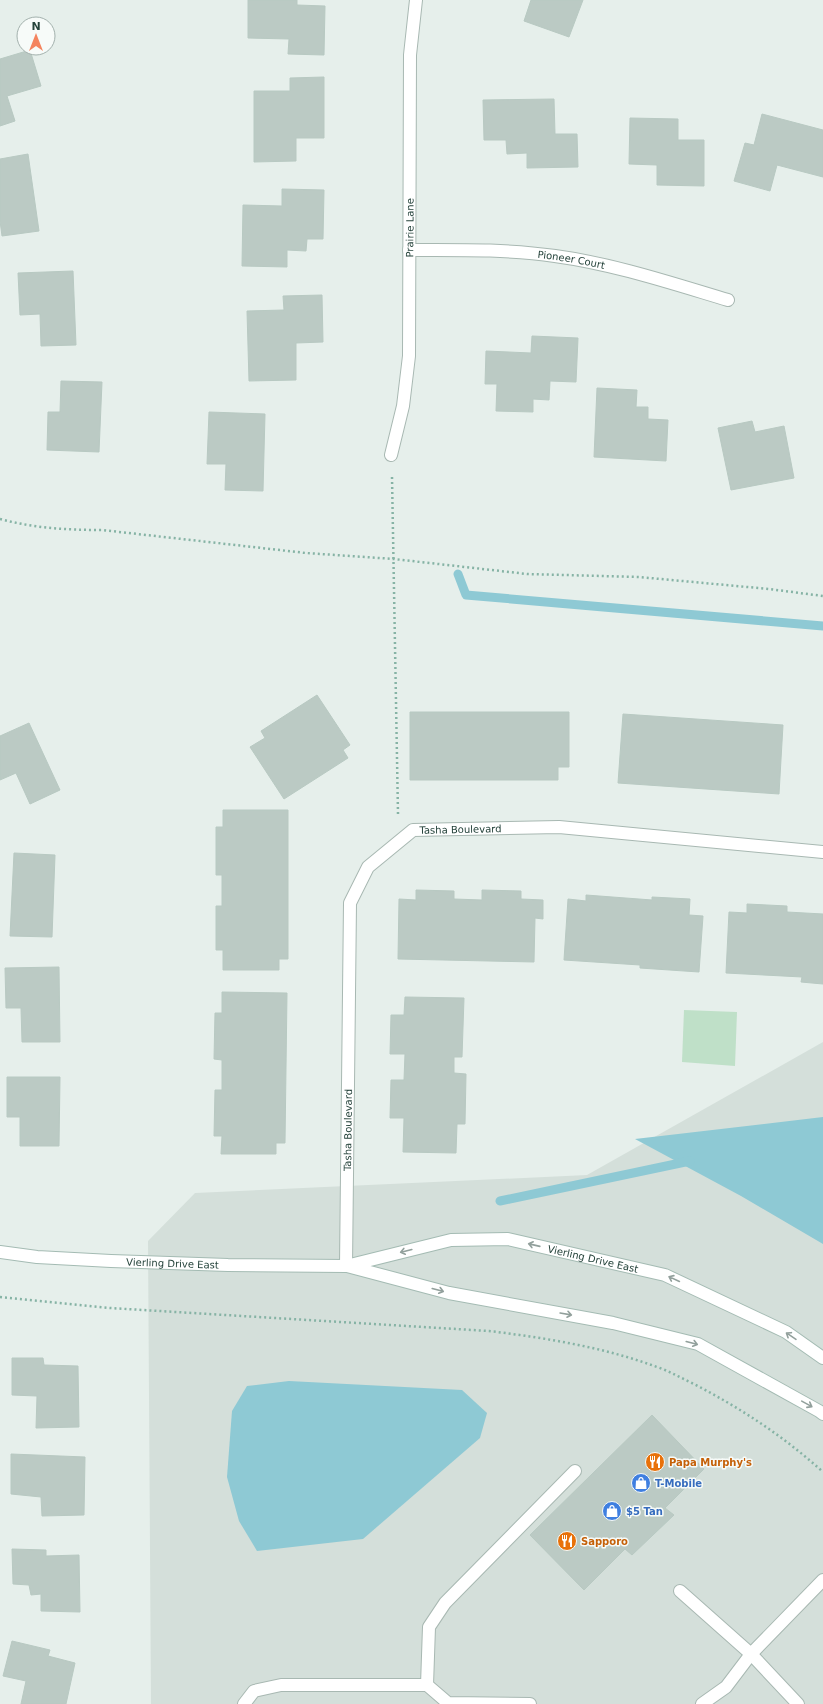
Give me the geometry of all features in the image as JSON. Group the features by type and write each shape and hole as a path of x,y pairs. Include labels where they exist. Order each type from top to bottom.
{"street":[{"name":"Prairie Lane","path":"391,455 402,406 409,356 410,55 416,0"},
{"name":"Pioneer Court","path":"409,250 484,251 554,256 624,269 728,300"},
{"name":"Tasha Boulevard","path":"346,1266 350,903 368,867 414,830 559,828 823,852"},
{"name":"Vierling Drive East","path":"346,1266 451,1240 508,1238 665,1275 786,1332 823,1358"},
{"name":"Vierling Drive East","path":"0,1252 37,1257 110,1261 228,1265 346,1266 449,1293 613,1323 698,1344 823,1414"},
{"path":"426,1685 429,1627 444,1604 575,1471"},
{"path":"702,1704 726,1687 751,1654 823,1580"},
{"path":"680,1591 751,1654 798,1704"},
{"path":"244,1704 254,1691 281,1685 426,1685 448,1703 530,1704"}],"path":[{"path":"391,455 399,842"},
{"path":"0,519 25,526 69,530 102,530 306,553 394,559 527,574 639,577 769,589 823,596"},
{"path":"0,1297 110,1308 489,1331 551,1339 607,1352 658,1367 716,1396 769,1427 823,1472"}],"shaded area":[{"path":"823,1042 823,1704 151,1704 148,1241 195,1193 587,1175"}],"green space":[{"path":"684,1010 737,1012 735,1066 682,1062"}],"water":[{"path":"823,1117 823,1244 741,1196 635,1139"},
{"path":"289,1381 462,1390 487,1413 480,1438 363,1539 257,1551 239,1521 227,1477 232,1411 247,1386"}],"building":[{"path":"248,0 297,0 297,5 325,6 324,55 288,54 289,39 248,38"},
{"path":"531,0 583,0 569,37 524,21"},
{"path":"16,54 16,56 32,56 41,86 7,96 15,121 0,126 0,59"},
{"path":"324,77 324,138 296,138 296,161 254,162 254,91 290,91 290,78"},
{"path":"554,99 555,134 577,134 578,167 527,168 527,153 507,154 506,140 484,140 483,100"},
{"path":"762,114 823,130 823,177 777,165 770,191 734,181 745,143 754,145"},
{"path":"630,118 678,119 678,140 704,140 704,186 657,185 657,165 629,164"},
{"path":"28,154 39,231 2,236 0,221 0,159"},
{"path":"282,189 324,190 323,239 307,239 306,251 287,250 287,267 242,266 243,205 282,206"},
{"path":"73,271 76,345 41,346 40,314 20,315 18,273"},
{"path":"322,295 323,342 296,343 296,380 249,381 247,311 284,310 283,296"},
{"path":"532,336 578,338 576,382 550,381 549,400 533,399 533,412 496,411 497,384 485,384 486,351 531,353"},
{"path":"61,381 102,382 99,452 47,450 48,412 60,412"},
{"path":"597,388 637,390 636,407 648,407 648,419 668,420 666,461 594,457"},
{"path":"209,412 265,414 263,491 225,490 226,464 207,464"},
{"path":"752,421 755,432 784,426 794,478 731,490 718,428"},
{"path":"317,695 350,745 343,750 348,758 284,799 250,747 265,738 261,731"},
{"path":"410,712 569,712 569,767 558,767 558,780 410,780"},
{"path":"623,714 783,725 779,794 618,783"},
{"path":"29,723 60,790 30,804 16,773 0,780 0,736"},
{"path":"223,810 288,810 288,959 279,959 279,970 223,970 223,950 216,950 216,906 222,906 222,875 216,875 216,827 223,827"},
{"path":"14,853 55,855 52,937 10,936"},
{"path":"416,890 454,891 454,899 482,900 482,890 521,891 521,899 543,900 543,919 535,918 534,962 398,959 399,899 416,900"},
{"path":"586,895 652,900 652,897 690,899 689,915 703,916 699,972 640,968 640,965 564,960 568,899 586,901"},
{"path":"747,904 787,906 787,912 823,914 823,984 801,982 802,977 726,973 729,912 747,913"},
{"path":"59,967 60,1042 22,1042 21,1008 6,1008 5,968"},
{"path":"222,992 287,993 285,1143 276,1143 276,1154 221,1154 222,1136 214,1136 215,1090 222,1090 222,1060 214,1059 215,1013 222,1013"},
{"path":"405,997 464,998 462,1057 454,1057 454,1073 466,1074 465,1124 457,1124 456,1153 403,1152 404,1118 390,1118 391,1080 404,1080 405,1054 390,1054 391,1015 404,1015"},
{"path":"7,1077 60,1077 59,1146 20,1146 20,1117 7,1117"},
{"path":"12,1358 43,1358 44,1365 78,1366 79,1427 36,1428 37,1396 12,1395"},
{"path":"652,1415 704,1469 665,1508 674,1515 632,1555 625,1549 584,1590 530,1535"},
{"path":"11,1454 85,1457 84,1515 42,1516 41,1497 11,1494"},
{"path":"12,1549 46,1550 46,1556 79,1555 80,1612 41,1611 41,1594 31,1595 29,1585 13,1584"},
{"path":"12,1641 50,1650 48,1656 75,1663 66,1704 21,1704 26,1681 3,1676"}],"waterway":[{"path":"458,574 466,595 823,626"},
{"path":"500,1201 690,1161"}],"place":[{"name":"Papa Murphy's","path":"655,1462"},
{"name":"T-Mobile","path":"641,1483"},
{"name":"$5 Tan","path":"612,1511"},
{"name":"Sapporo","path":"567,1541"}]}
